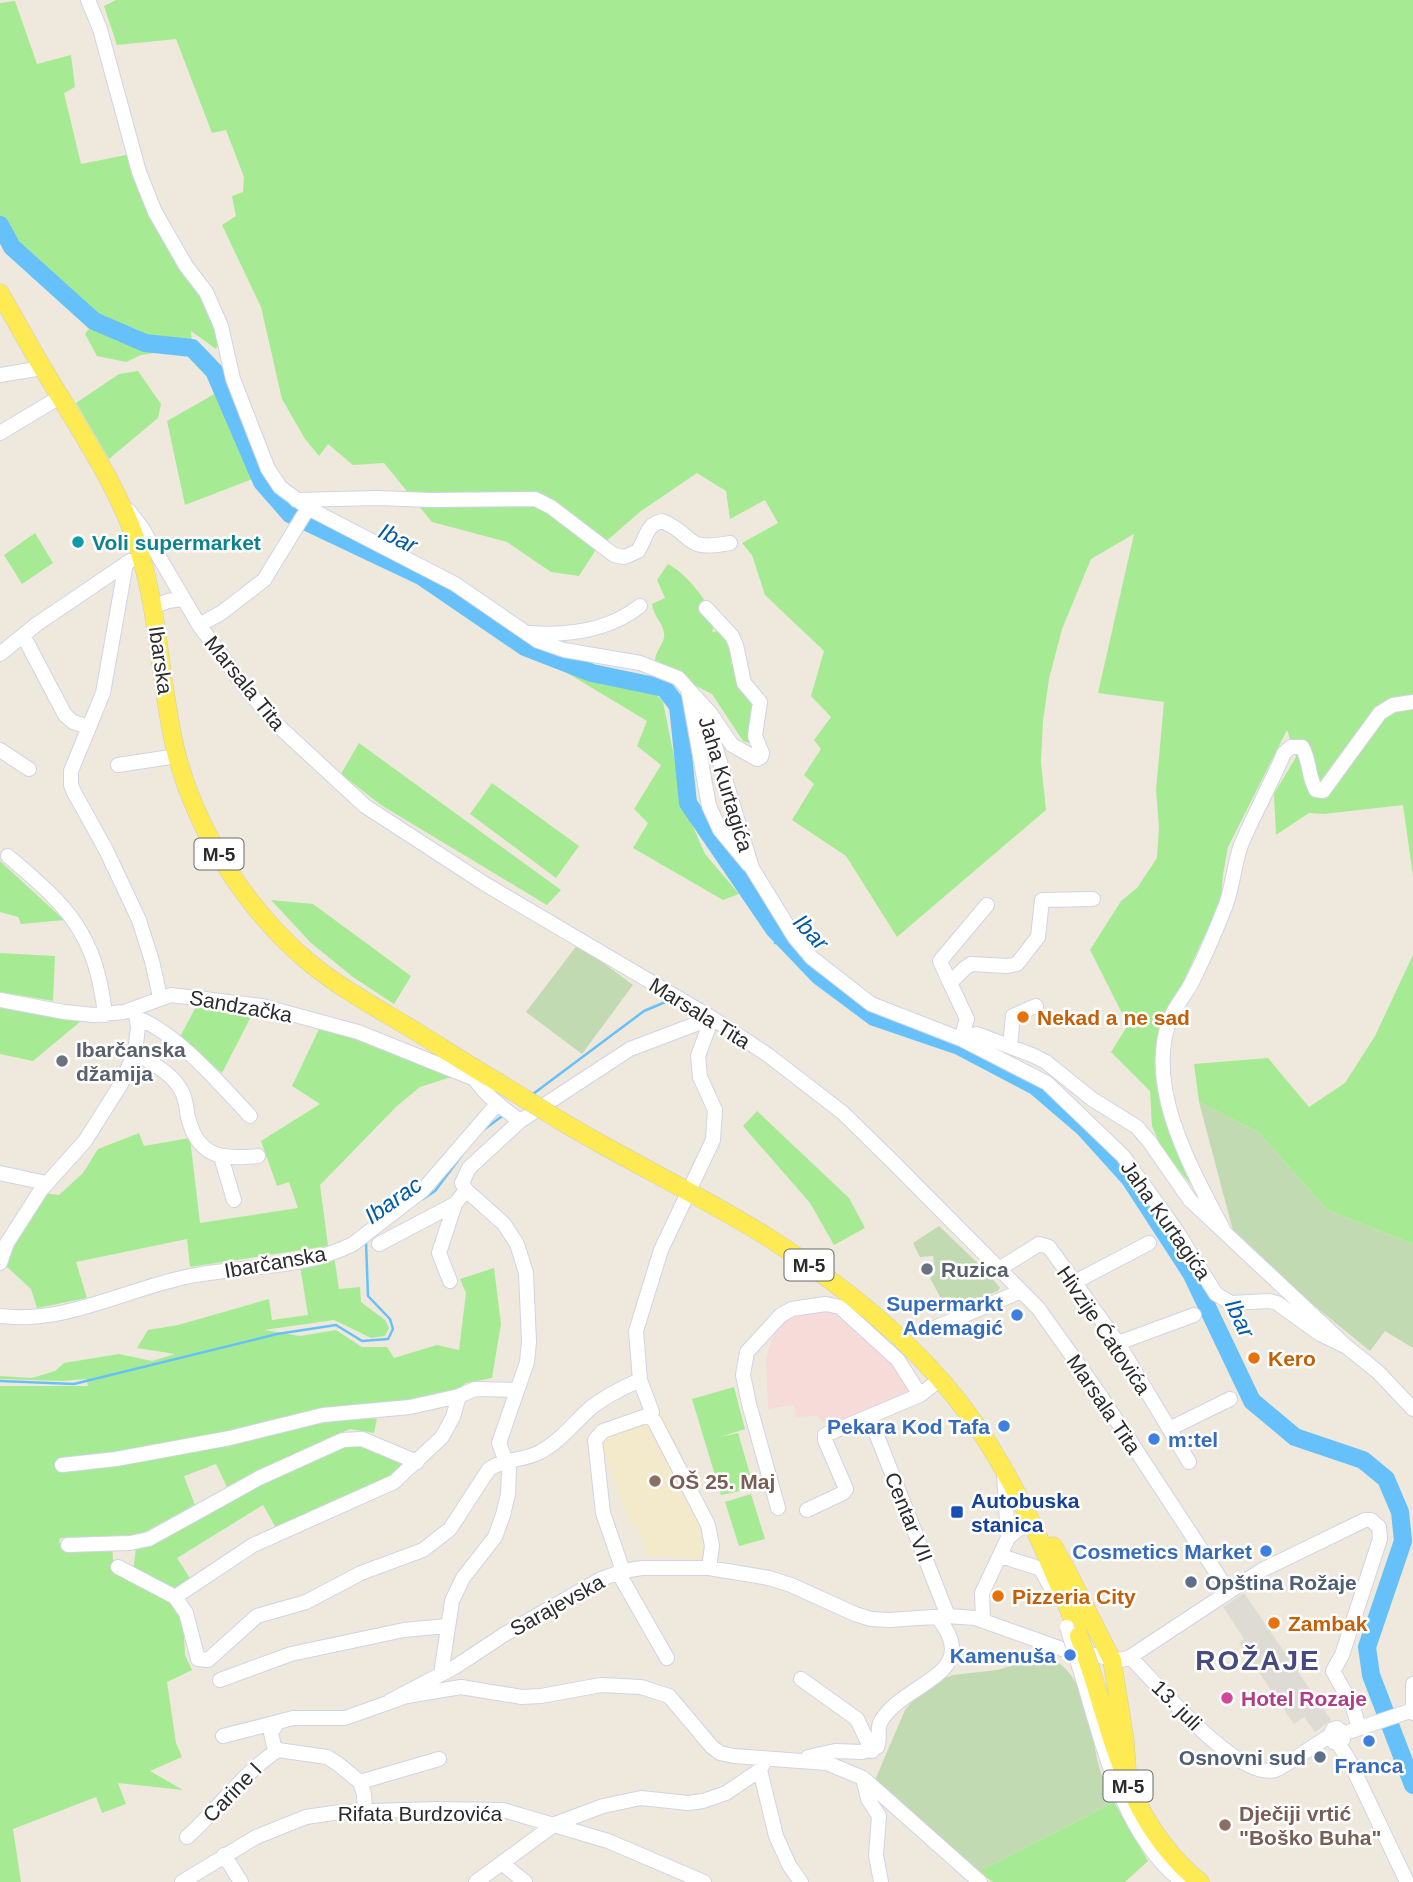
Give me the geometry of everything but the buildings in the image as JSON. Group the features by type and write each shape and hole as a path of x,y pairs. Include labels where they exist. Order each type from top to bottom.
{"main road":[{"name":"Ibarska","path":"0,293 118,497 140,555 153,607 177,756 199,815 216,850 254,907 306,960 357,997 477,1075"},
{"name":"M-5","path":"477,1075 501,1084 561,1121 769,1238 862,1303 916,1354 969,1415 1003,1471 1061,1588 1085,1668 1138,1807 1162,1845 1200,1882"},
{"path":"1031,1524 1051,1543 1112,1660 1125,1741 1128,1786"}],"street":[{"path":"88,0 100,29 139,172 155,212 186,266 206,292 216,315 233,379 268,469 280,487 302,508 455,584 538,641 564,650 655,667 678,678 700,701 732,745 754,759 761,757 755,736 760,702 744,683 732,636 706,608"},
{"path":"0,375 42,368"},
{"path":"0,433 60,397"},
{"path":"302,508 377,498 535,499 551,507 614,555 625,556 638,551 648,529 654,522 662,521 697,545 711,547 730,543"},
{"path":"199,625 221,613 264,580 294,532 302,508"},
{"path":"0,654 23,635 140,555"},
{"path":"140,555 105,683 71,771 71,785 133,905 147,943 160,997"},
{"name":"Marsala Tita","path":"140,555 182,599 273,721 365,806 485,884 712,1018 768,1055 842,1113 1038,1308 1100,1395 1229,1591"},
{"path":"153,607 182,599"},
{"path":"525,633 549,635 583,632 625,616 640,606"},
{"path":"23,635 65,715 73,722 89,727"},
{"name":"Jaha Kurtagića","path":"688,689 709,807 720,830 752,868 794,939 812,958 871,1004 961,1039 1046,1083 1116,1149 1142,1181 1216,1294 1231,1303 1278,1303 1320,1334 1347,1347"},
{"name":"Jaha Kurtagića","path":"700,701 752,868"},
{"path":"1225,1233 1192,1168 1169,1109 1164,1087 1164,1036 1223,912 1241,846 1284,753 1291,747 1302,747 1306,753 1313,785 1316,790 1323,791 1380,713 1392,705 1413,702"},
{"path":"0,750 29,769"},
{"path":"118,765 177,756"},
{"path":"8,856 62,904 82,933 95,961 102,987 105,1015"},
{"path":"950,983 971,964 1017,964 1038,937 1042,900 1094,899"},
{"path":"961,1039 967,1019 940,961 987,905"},
{"name":"Sandzačka","path":"0,1000 64,1012 105,1015 136,1014 160,997 171,995 262,1006 358,1032 477,1075"},
{"path":"1010,1046 1013,1016 1036,1006"},
{"path":"0,1263 7,1243 21,1219 47,1183 85,1141 121,1084 135,1052 136,1014"},
{"path":"136,1014 197,1062 250,1116"},
{"path":"441,1674 452,1601 463,1578 495,1537 503,1515 509,1470 500,1452 499,1443 527,1362 529,1342 526,1273 517,1244 504,1224 466,1190 462,1183 469,1168 509,1113 630,1049 712,1018"},
{"path":"650,1416 652,1412 649,1400 640,1380 636,1331 661,1250 713,1140 716,1121 712,1100 700,1077 698,1056 712,1018"},
{"name":"Jaha Kurtagića","path":"961,1039 977,1034 1046,1062 1092,1099 1137,1128 1190,1200 1347,1347 1378,1372 1413,1409"},
{"path":"135,1052 175,1082 185,1099 189,1121 197,1140 206,1149 221,1157 258,1156"},
{"path":"477,1075 509,1113"},
{"name":"Ibarčanska","path":"0,1316 29,1318 60,1313 184,1277 287,1263 340,1250 352,1244 423,1190 509,1113"},
{"path":"221,1157 234,1200"},
{"path":"0,1173 47,1183"},
{"path":"450,1281 439,1253 456,1204 466,1190"},
{"path":"379,1244 456,1204"},
{"path":"1073,1283 1149,1243"},
{"name":"Hivzije Ćatovića","path":"999,1269 1041,1244 1049,1247 1118,1343 1189,1462"},
{"path":"932,1329 1021,1292"},
{"path":"778,1508 743,1375 747,1352 781,1315 792,1309 826,1304 840,1307 898,1360 920,1395"},
{"path":"1118,1343 1194,1315"},
{"path":"118,1567 175,1597 186,1613 196,1655 201,1661 208,1660 257,1616 306,1602 362,1573 423,1550 450,1529 489,1469 506,1461 520,1460 540,1452 607,1396 640,1380"},
{"path":"807,1510 846,1489 825,1435 920,1395 939,1380"},
{"path":"62,1465 116,1459 230,1438 323,1415 410,1407 459,1396 475,1389 517,1390"},
{"path":"175,1597 253,1545 394,1482 442,1437 453,1418 459,1396"},
{"path":"1169,1429 1230,1399"},
{"path":"650,1416 708,1525 712,1546 709,1568"},
{"path":"650,1416 603,1431 595,1440 603,1513 620,1572 667,1658"},
{"name":"Centar VII","path":"870,1418 954,1650 940,1674 908,1694 883,1719 879,1727 880,1741 872,1751"},
{"path":"68,1545 130,1543 149,1539 259,1478 344,1440 362,1438 416,1462"},
{"path":"983,1620 982,1593 1007,1538 1003,1471"},
{"path":"1112,1660 1130,1657 1229,1591 1286,1557 1365,1520 1371,1520 1379,1527 1380,1539 1342,1655 1333,1671 1353,1707 1359,1728"},
{"path":"1007,1538 1031,1524"},
{"path":"1000,1556 1041,1569 1073,1632"},
{"name":"Sarajevska","path":"390,1701 441,1674 601,1579 642,1567 709,1568 769,1578 871,1619 968,1616 1035,1641 1112,1660"},
{"path":"220,1680 291,1654 404,1630 447,1626"},
{"name":"13. juli","path":"1130,1657 1215,1743 1248,1767 1275,1770 1359,1728 1411,1712"},
{"path":"1085,1668 1115,1780 1128,1810 1156,1856 1183,1882"},
{"path":"223,1736 293,1718 345,1718 390,1701 437,1690 461,1687 522,1697 601,1685 641,1687 669,1696 712,1748 720,1753 763,1765 835,1751 872,1751 857,1719 802,1679"},
{"path":"1411,1712 1413,1684"},
{"path":"278,1722 271,1733 271,1739 278,1750 327,1757 360,1782 365,1811"},
{"path":"1339,1737 1407,1882"},
{"name":"Carine I","path":"187,1837 256,1765 278,1750"},
{"path":"360,1782 439,1759"},
{"path":"790,1761 827,1763 863,1778 980,1882"},
{"path":"476,1882 555,1824 603,1806 641,1798 688,1803 703,1801 726,1793 763,1765"},
{"path":"763,1765 776,1836 789,1865 801,1882"},
{"path":"863,1778 868,1799 879,1816 876,1855 881,1882"},
{"name":"Rifata Burdzovića","path":"182,1882 256,1837 306,1817 365,1811 503,1810 608,1841 705,1882"},
{"path":"224,1855 242,1882"},
{"path":"502,1863 525,1882"}],"shaded area":[{"path":"840,1303 905,1362 910,1393 827,1426 817,1416 795,1417 794,1405 768,1409 766,1358 775,1330 792,1310"},
{"name":"OŠ 25. Maj","path":"661,1407 717,1532 719,1561 647,1556 638,1528 630,1524 599,1434 603,1422 629,1413"},
{"path":"1244,1593 1331,1720 1315,1732 1304,1717 1294,1724 1239,1643 1244,1639 1223,1607"}],"green space":[{"path":"116,0 1413,0 1413,876 1403,805 1324,814 1309,813 1276,835 1274,794 1296,757 1287,730 1228,847 1221,900 1167,1017 1163,1062 1200,1196 1162,1149 1152,1126 1150,1091 1111,1052 1128,1025 1090,950 1121,901 1137,888 1157,858 1159,827 1156,790 1164,702 1098,693 1134,534 1091,559 1062,629 1049,679 1043,721 1041,762 1046,810 897,937 846,856 792,820 814,784 804,775 821,749 814,740 831,717 811,696 824,651 765,595 752,555 742,543 778,523 765,500 730,519 726,491 697,473 641,511 595,551 579,576 551,572 507,542 432,522 384,463 353,465 328,444 319,456 305,439 282,399 261,307 222,225 236,216 232,196 243,192 244,177 226,130 212,133 176,39 117,45 104,6"},
{"path":"15,1 37,64 71,55 75,87 64,93 81,164 131,154 214,325 219,342 216,349 191,331 192,344 146,338 95,318 16,245 0,216 0,3"},
{"path":"92,325 142,347 175,350 141,355 126,362 97,356 85,334"},
{"path":"138,371 161,404 158,418 109,459 76,403 119,374"},
{"path":"218,392 255,478 185,505 167,421"},
{"path":"35,533 53,563 22,584 4,555"},
{"path":"668,564 690,581 718,618 712,632 726,630 735,650 731,663 758,703 759,746 743,741 712,694 686,681 674,670 655,660 664,633 652,604 665,598 657,580"},
{"path":"564,671 654,692 663,702 684,806 705,854 739,894 723,900 633,848 648,823 634,809 661,765 637,746 647,721"},
{"path":"359,743 561,890 547,905 381,805 341,774"},
{"path":"492,783 579,846 556,878 470,814"},
{"path":"0,861 64,920 21,924 18,917 0,912"},
{"path":"271,900 313,904 411,976 394,1004 353,977 311,943"},
{"path":"578,944 633,985 582,1054 526,1012"},
{"path":"0,953 55,956 53,1001 0,992"},
{"path":"1413,955 1413,1244 1327,1210 1258,1132 1199,1102 1194,1064 1268,1058 1309,1107 1345,1083 1375,1036"},
{"path":"200,999 256,1007 222,1073 180,1037"},
{"path":"0,1000 87,1016 33,1061 0,1054"},
{"path":"320,1027 376,1044 457,1075 420,1087 397,1106 320,1185 328,1246 190,1267 187,1239 76,1262 87,1298 37,1308 31,1289 5,1265 12,1239 43,1193 59,1195 83,1173 98,1149 139,1133 144,1146 190,1138 200,1223 298,1208 289,1182 277,1186 261,1141 320,1104 292,1086"},
{"path":"1199,1102 1258,1132 1327,1210 1413,1244 1413,1348 1385,1331 1370,1351 1236,1242"},
{"path":"757,1111 849,1198 865,1228 834,1245 810,1203 743,1126"},
{"path":"939,1226 986,1271 1000,1288 998,1291 947,1310 930,1278 935,1274 933,1256 920,1257 913,1243"},
{"path":"334,1255 339,1289 360,1287 361,1302 385,1320 389,1328 385,1336 371,1338 334,1320 264,1330 300,1336 336,1330 362,1347 387,1347 394,1358 437,1345 459,1350 466,1293 460,1279 494,1268 501,1324 492,1378 466,1383 454,1392 392,1404 374,1403 335,1408 342,1413 377,1419 374,1433 350,1429 256,1471 227,1487 216,1464 184,1476 195,1505 139,1535 60,1538 59,1543 112,1544 114,1574 175,1597 183,1616 185,1655 192,1670 167,1682 176,1743 182,1757 150,1771 183,1790 118,1783 126,1804 102,1813 96,1797 13,1829 21,1882 0,1882 0,1386 88,1386 86,1379 0,1379 0,1376 32,1378 55,1371 64,1363 119,1354 152,1361 175,1354 137,1348 148,1330 178,1325 269,1299 272,1320 308,1315 299,1260"},
{"path":"734,1387 745,1429 720,1437 738,1433 754,1488 721,1495 692,1399"},
{"path":"350,1441 405,1464 405,1471 286,1525 275,1526 263,1505 177,1558 193,1583 179,1593 133,1573 136,1547 262,1480"},
{"path":"751,1494 765,1539 739,1546 725,1502"},
{"path":"1047,1659 1060,1664 1078,1688 1089,1721 1100,1771 1114,1802 978,1872 875,1780 905,1710 925,1686 953,1675 997,1670 1032,1660"},
{"path":"1114,1802 1148,1861 1125,1882 993,1882 978,1872"}],"waterway":[{"name":"Ibar","path":"0,225 12,247 94,321 145,343 192,348 214,371 262,482 290,514 421,576 525,647 592,673 664,688 678,706 688,803 774,929 819,976 874,1017 959,1046 1035,1086 1084,1128 1130,1179 1191,1273 1252,1401 1295,1437 1363,1460 1386,1479 1400,1512 1403,1541 1367,1647 1371,1675 1413,1785"},
{"name":"Ibarac","path":"775,943 781,936"},
{"name":"Ibarac","path":"533,1094 644,1011 670,1000"},
{"name":"Ibarac","path":"482,1131 505,1114"},
{"name":"Ibarac","path":"423,1199 435,1191 462,1155"},
{"name":"Ibarac","path":"0,1381 74,1384 277,1334 336,1325 362,1341 388,1339 393,1329 390,1319 368,1296 366,1242"}],"place":[{"name":"Voli supermarket","path":"78,542"},
{"name":"Nekad a ne sad","path":"1023,1017"},
{"name":"Ibarčanska džamija","path":"62,1061"},
{"name":"Ruzica","path":"927,1269"},
{"name":"Supermarkt Ademagić","path":"1017,1315"},
{"name":"Kero","path":"1254,1358"},
{"name":"Pekara Kod Tafa","path":"1004,1426"},
{"name":"m:tel","path":"1154,1439"},
{"name":"OŠ 25. Maj","path":"655,1481"},
{"name":"Autobuska stanica","path":"957,1512"},
{"name":"Cosmetics Market","path":"1266,1551"},
{"name":"Opština Rožaje","path":"1191,1582"},
{"name":"Pizzeria City","path":"998,1596"},
{"name":"Zambak","path":"1274,1623"},
{"name":"Kamenuša","path":"1070,1655"},
{"name":"Hotel Rozaje","path":"1227,1698"},
{"name":"Franca","path":"1369,1741"},
{"name":"Osnovni sud","path":"1320,1757"},
{"name":"Dječiji vrtić \"Boško Buha\"","path":"1225,1825"}],"district":[{"name":"ROŽAJE","path":"1258,1660"}]}
